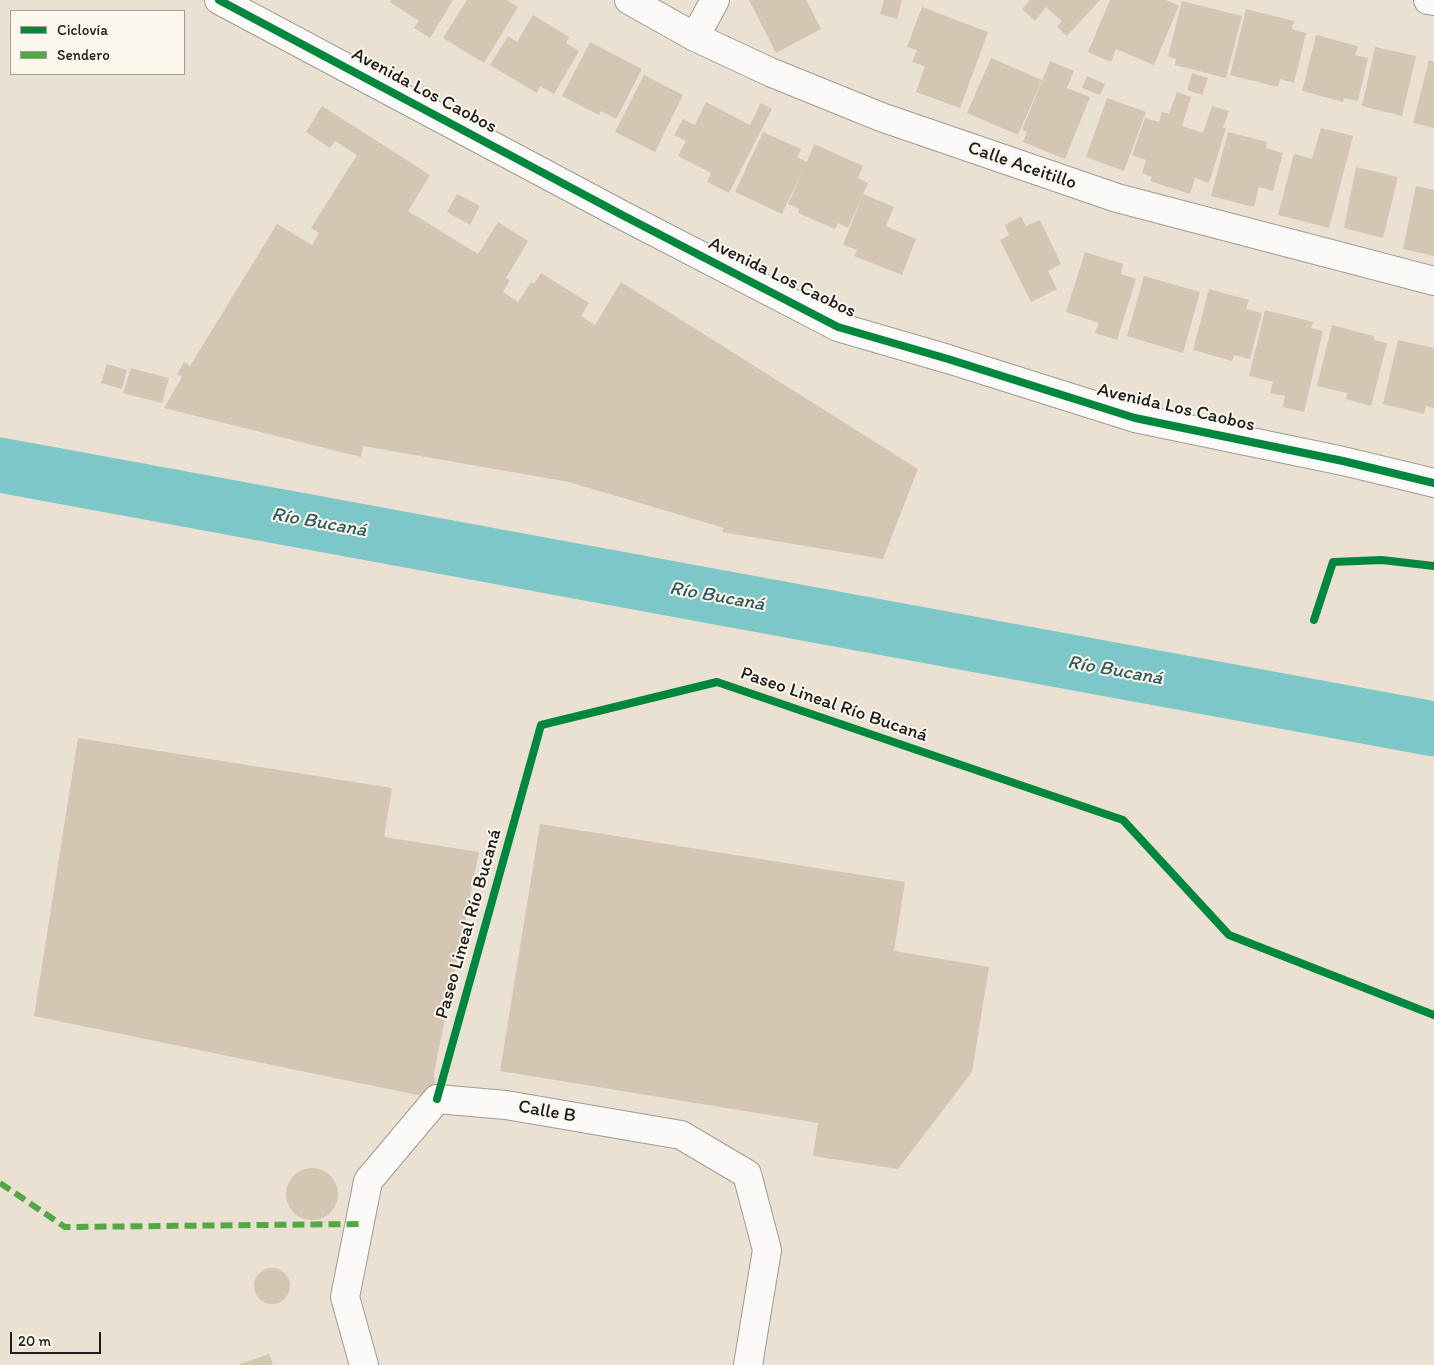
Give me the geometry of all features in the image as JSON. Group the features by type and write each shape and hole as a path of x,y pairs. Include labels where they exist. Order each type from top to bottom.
{"street":[{"name":"Avenida Los Caobos","path":"219,0 615,211 838,327 948,359 1135,418 1343,461 1434,483"},
{"name":"Calle Aceitillo","path":"629,0 694,37 770,72 881,117 1117,198 1434,281"},
{"path":"694,37 715,0"},
{"path":"1428,0 1434,1"},
{"name":"Calle B","path":"364,1365 345,1297 368,1181 437,1099 506,1105 681,1135 747,1174 767,1250 748,1365"}],"building":[{"path":"391,0 453,0 430,38 414,28 419,21 390,2"},
{"path":"467,0 507,0 518,7 484,63 443,38"},
{"path":"749,0 806,0 821,29 776,53"},
{"path":"884,0 902,0 897,19 880,14"},
{"path":"1030,0 1100,0 1067,36 1057,27 1062,21 1046,7 1035,21 1022,9"},
{"path":"1110,0 1166,0 1179,6 1154,65 1116,49 1111,62 1088,52"},
{"path":"1182,1 1242,16 1226,78 1175,65 1176,59 1168,57"},
{"path":"922,7 988,32 960,108 916,92 925,66 912,62 917,50 907,47"},
{"path":"1246,9 1294,21 1292,29 1306,33 1294,83 1280,79 1278,87 1230,75"},
{"path":"533,15 569,37 566,43 579,51 554,94 540,86 537,93 490,65 508,36 517,42"},
{"path":"1316,35 1358,46 1355,55 1368,58 1358,101 1344,98 1343,102 1302,91"},
{"path":"590,42 642,69 616,119 601,111 599,115 562,96"},
{"path":"1375,47 1416,56 1402,116 1362,106"},
{"path":"991,58 1042,80 1018,135 967,113"},
{"path":"1429,60 1434,62 1434,128 1413,123"},
{"path":"1050,61 1074,71 1067,88 1090,97 1065,159 1023,142 1027,132 1022,130"},
{"path":"1192,73 1208,78 1202,95 1187,90"},
{"path":"644,75 683,95 655,152 615,132"},
{"path":"1087,76 1105,84 1100,95 1082,88"},
{"path":"1177,92 1191,97 1182,126 1203,133 1212,106 1229,111 1223,128 1226,128 1209,183 1195,178 1190,194 1150,181 1152,177 1142,173 1146,160 1132,155 1145,118 1159,122 1162,112 1169,114"},
{"path":"1107,98 1146,112 1124,171 1086,157"},
{"path":"706,102 750,125 761,103 772,109 729,193 707,182 711,173 678,156 686,141 674,135 683,119 695,125"},
{"path":"322,106 430,175 408,211 478,254 498,222 528,241 506,278 510,280 503,292 518,302 531,282 534,284 541,273 589,303 581,316 595,325 621,282 918,469 883,559 722,532 724,528 569,482 363,446 361,457 164,408 182,377 177,374 184,362 190,366 277,224 312,245 319,233 311,228 357,155 335,141 330,148 306,132"},
{"path":"1321,128 1353,136 1329,228 1278,215 1294,154 1312,159"},
{"path":"763,132 801,149 797,157 807,162 814,144 863,166 858,178 868,183 848,228 838,223 835,229 798,213 799,209 788,204 803,169 782,214 735,192"},
{"path":"1228,132 1267,142 1266,148 1283,153 1273,191 1259,187 1254,207 1211,196"},
{"path":"1356,167 1398,177 1383,238 1344,228"},
{"path":"1416,186 1434,190 1434,256 1403,249"},
{"path":"457,194 480,206 470,225 447,212"},
{"path":"863,194 894,207 886,226 916,239 902,275 854,256 857,250 843,245"},
{"path":"1021,216 1026,226 1040,220 1061,264 1048,271 1057,289 1031,302 1000,240 1009,235 1005,225"},
{"path":"1085,252 1123,264 1121,274 1136,279 1117,340 1095,333 1099,323 1066,312"},
{"path":"1144,276 1200,292 1183,353 1127,336"},
{"path":"1209,289 1249,300 1246,309 1262,313 1250,359 1234,355 1232,361 1193,350"},
{"path":"1265,310 1313,322 1311,328 1323,331 1304,412 1283,407 1285,396 1270,393 1273,382 1249,376"},
{"path":"1332,325 1374,336 1374,340 1387,343 1371,406 1346,399 1347,393 1317,386"},
{"path":"1398,340 1434,348 1434,408 1426,406 1424,414 1383,404"},
{"path":"107,364 127,370 122,389 101,383"},
{"path":"131,368 169,378 162,403 123,393"},
{"path":"78,738 392,788 384,837 479,852 434,1073 437,1099 34,1016"},
{"path":"540,824 905,882 894,951 989,967 972,1072 898,1169 813,1156 818,1123 500,1071"},
{"path":"312,1168 326,1172 334,1180 338,1194 334,1208 326,1216 312,1220 298,1216 290,1208 286,1194 290,1180 298,1172"},
{"path":"272,1268 285,1273 290,1286 285,1299 272,1304 259,1299 254,1286 259,1273"},
{"path":"269,1354 273,1365 237,1365"}],"waterway":[{"name":"Río Bucaná","path":"0,465 1434,729"}],"marked path":[{"path":"0,1183 65,1227 359,1224"}],"cycle path":[{"path":"219,0 624,216 838,327 948,359 1135,418 1343,461 1434,483"},
{"path":"1314,620 1333,562 1382,560 1434,566"},
{"name":"Paseo Lineal Río Bucaná","path":"437,1099 541,725 717,682 1123,820 1229,935 1434,1015"}]}
